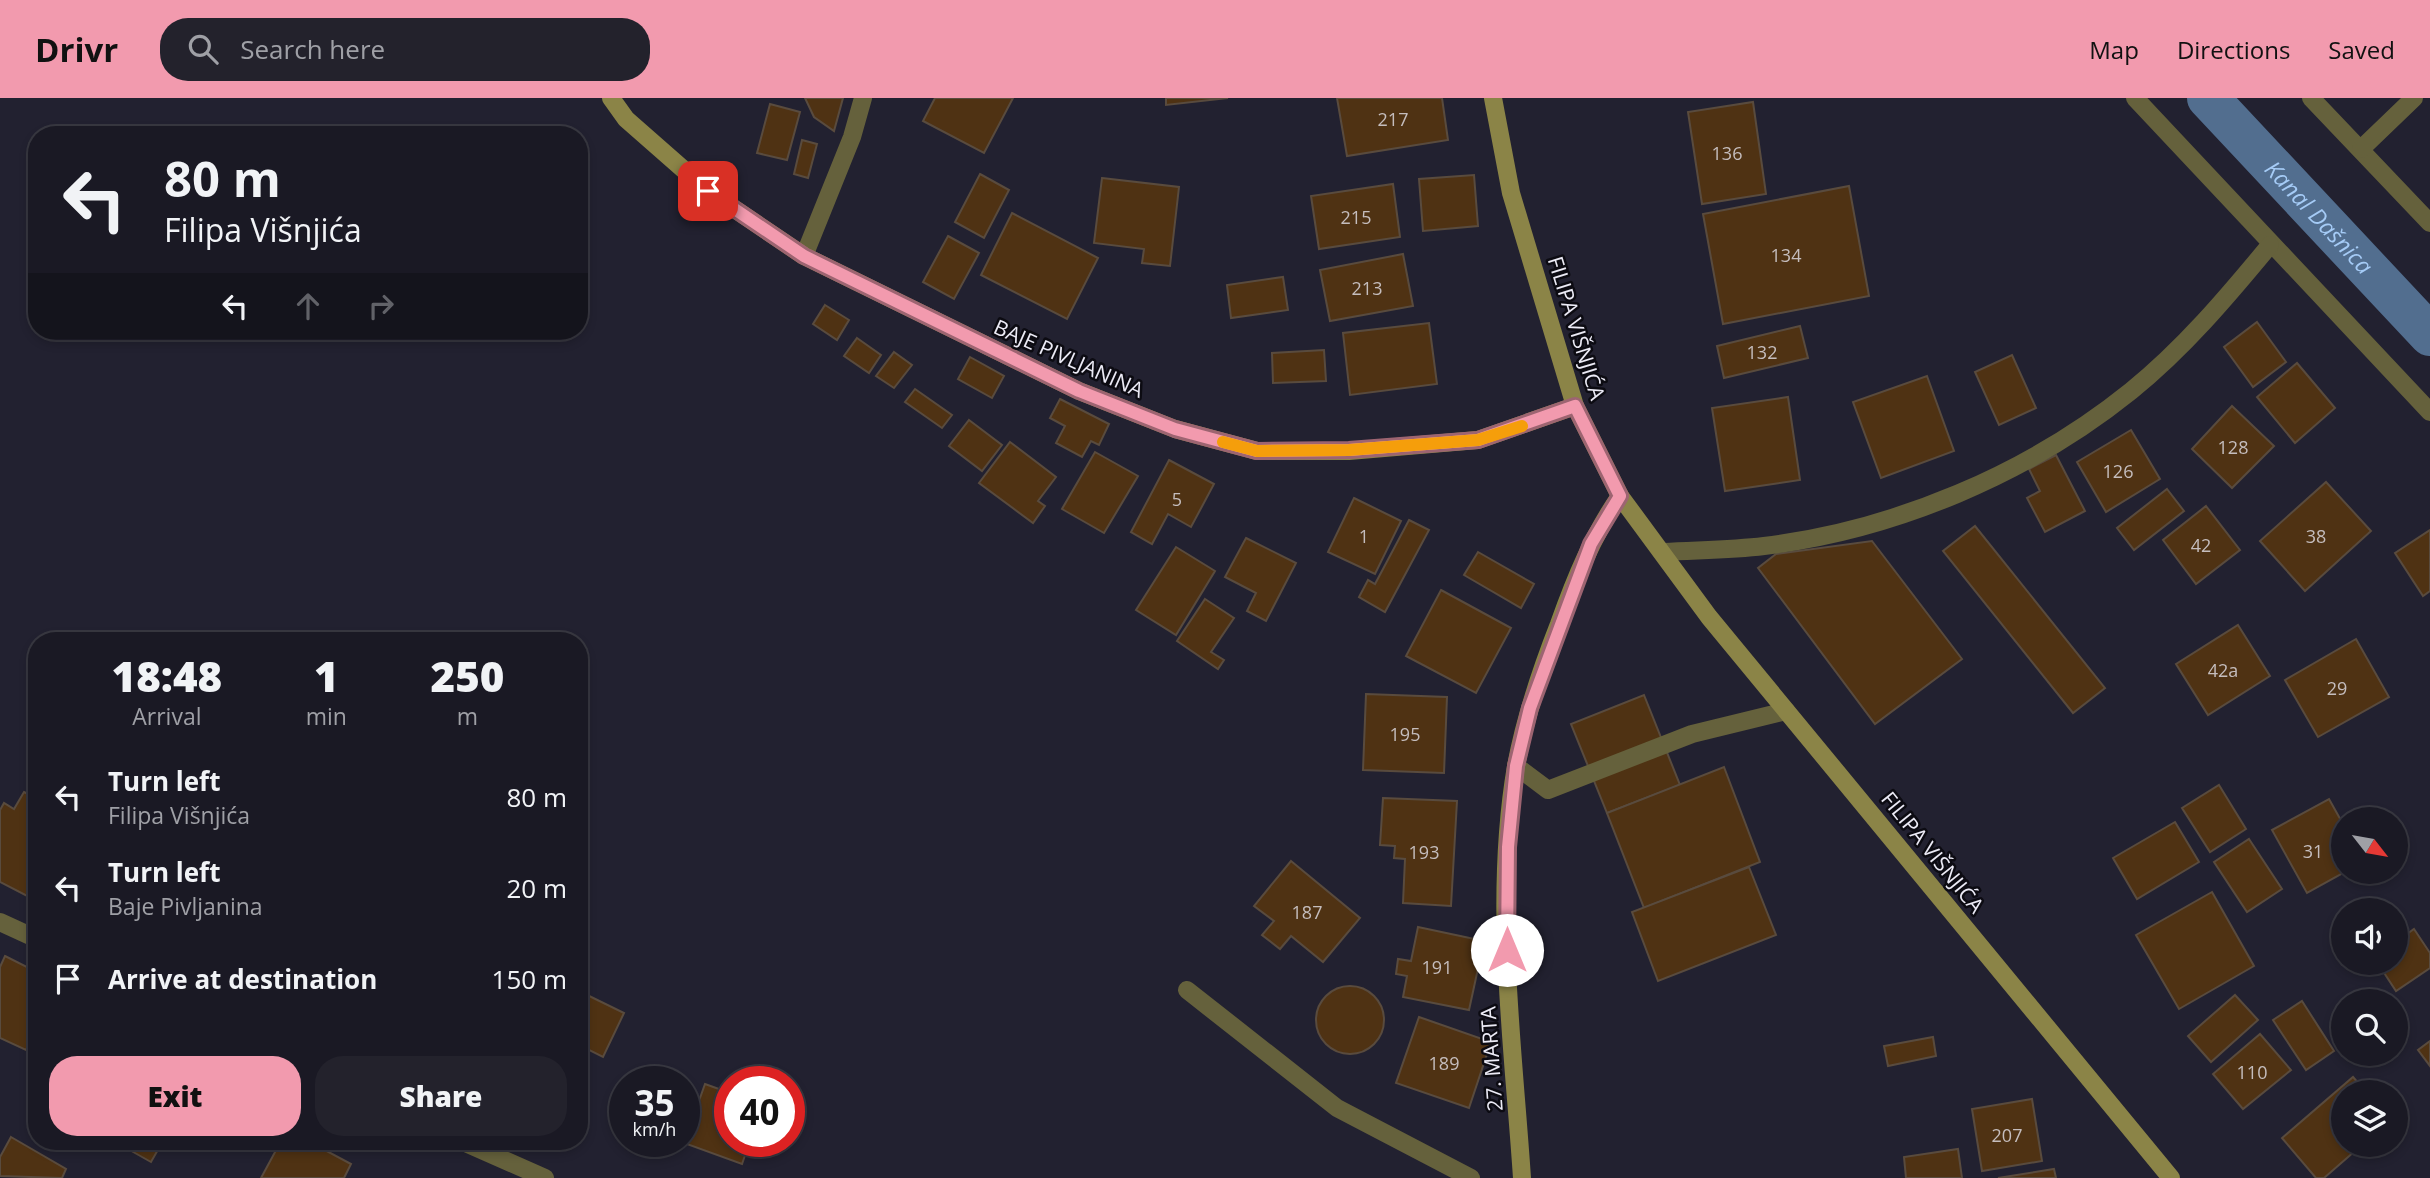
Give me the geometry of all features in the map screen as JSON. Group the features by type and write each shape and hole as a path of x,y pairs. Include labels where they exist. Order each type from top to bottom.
{"street":[{"name":"BAJE PIVLJANINA","path":"611,98 626,120 708,191 804,256 1079,391 1175,429 1257,451 1349,450 1478,440 1575,406"},
{"path":"804,256 852,137 863,98"},
{"name":"FILIPA VIŠNJIĆA","path":"1493,98 1511,193 1575,406 1620,496 1664,552 1709,617 2171,1178"},
{"path":"2135,98 2270,245 2430,412"},
{"path":"2311,98 2430,223"},
{"path":"2361,149 2414,98"},
{"path":"1664,552 1765,546 1863,527 1958,494 2048,448 2131,391 2205,323 2270,245"},
{"name":"27. MARTA","path":"1522,1178 1507,950 1508,847 1516,766 1530,708 1568,600 1595,536 1620,496"},
{"path":"1516,766 1548,790 1692,734 1786,710"},
{"path":"0,922 28,935"},
{"path":"1187,990 1338,1108 1471,1178"},
{"path":"481,1150 545,1178"}],"building":[{"path":"805,98 843,98 834,131 814,117"},
{"path":"935,98 1013,98 984,153 923,121"},
{"path":"1166,98 1228,98 1166,105"},
{"path":"1337,98 1442,98 1448,140 1347,156"},
{"path":"1753,102 1766,194 1702,204 1688,112"},
{"path":"770,104 800,112 787,160 757,153"},
{"path":"802,140 817,144 808,178 794,174"},
{"path":"980,174 1009,190 984,238 955,222"},
{"path":"1474,175 1478,226 1423,231 1419,179"},
{"path":"1102,178 1179,187 1170,266 1142,263 1144,249 1094,243"},
{"path":"1393,184 1400,237 1319,249 1311,196"},
{"path":"1849,186 1869,296 1723,324 1703,214"},
{"path":"1012,213 1098,258 1067,319 981,275"},
{"path":"948,236 979,253 954,299 923,282"},
{"path":"1403,254 1413,306 1330,321 1320,270"},
{"path":"1283,277 1288,310 1231,318 1227,285"},
{"path":"825,305 849,320 837,340 813,324"},
{"path":"2257,322 2286,362 2253,387 2224,347"},
{"path":"1429,323 1437,384 1350,395 1343,333"},
{"path":"1800,326 1808,358 1724,378 1717,346"},
{"path":"857,338 881,355 869,373 844,356"},
{"path":"1324,350 1326,381 1273,383 1272,353"},
{"path":"894,352 912,365 894,388 876,376"},
{"path":"2012,355 2036,408 1999,425 1975,372"},
{"path":"970,357 1004,376 992,398 958,379"},
{"path":"2297,363 2335,408 2295,443 2257,397"},
{"path":"1927,376 1954,451 1881,478 1853,402"},
{"path":"915,389 952,415 942,428 905,402"},
{"path":"1788,397 1800,480 1725,491 1712,408"},
{"path":"1060,399 1109,424 1099,445 1091,441 1082,457 1056,443 1065,426 1050,418"},
{"path":"2232,406 2274,446 2232,488 2192,449"},
{"path":"969,420 1002,445 982,471 949,446"},
{"path":"2131,430 2160,479 2106,512 2077,462"},
{"path":"1010,442 1056,477 1038,501 1045,506 1033,523 979,483"},
{"path":"1095,452 1138,476 1104,533 1062,509"},
{"path":"2056,455 2085,511 2045,532 2027,498 2040,491 2029,469"},
{"path":"1169,460 1214,484 1191,527 1168,514 1152,544 1131,532"},
{"path":"2326,482 2371,531 2305,591 2260,541"},
{"path":"2167,489 2184,511 2134,550 2117,528"},
{"path":"1354,498 1401,521 1375,574 1328,552"},
{"path":"2206,506 2240,550 2196,584 2163,540"},
{"path":"1409,520 1429,530 1385,612 1359,597 1368,580 1375,584"},
{"path":"1975,526 2105,688 2073,713 1943,551"},
{"path":"2430,530 2430,591 2423,596 2395,553"},
{"path":"1246,538 1296,563 1266,621 1247,611 1256,593 1225,577"},
{"path":"1872,541 1962,659 1875,724 1758,568 1776,554"},
{"path":"1176,547 1215,571 1176,635 1136,610"},
{"path":"1478,552 1534,584 1521,608 1464,575"},
{"path":"1441,590 1511,628 1476,693 1406,656"},
{"path":"1205,599 1234,618 1211,652 1224,660 1218,669 1177,641"},
{"path":"2238,625 2270,676 2208,715 2176,664"},
{"path":"2356,639 2389,697 2318,737 2285,680"},
{"path":"1366,694 1447,697 1444,773 1363,770"},
{"path":"1644,695 1680,785 1607,813 1571,724"},
{"path":"1724,767 1760,862 1644,908 1607,813"},
{"path":"2219,785 2246,829 2210,852 2182,808"},
{"path":"24,792 28,794 28,896 0,882 0,810 4,803 14,809"},
{"path":"1383,798 1457,801 1451,906 1403,903 1405,859 1394,858 1395,846 1380,845"},
{"path":"2329,799 2333,807 2331,807 2331,880 2307,893 2272,830"},
{"path":"2175,822 2199,862 2137,899 2113,858"},
{"path":"2249,839 2282,889 2247,912 2214,862"},
{"path":"1291,861 1360,918 1323,962 1291,936 1280,949 1262,935 1274,921 1254,906"},
{"path":"1749,867 1776,935 1658,981 1632,912"},
{"path":"2212,892 2254,966 2179,1009 2136,935"},
{"path":"1418,927 1484,941 1469,1010 1403,997 1407,976 1396,974 1398,959 1411,961"},
{"path":"2414,929 2430,953 2430,968 2399,989 2395,989 2386,975 2408,975 2408,933"},
{"path":"5,956 28,968 26,1050 0,1038 0,967"},
{"path":"1357,986 1378,1001 1384,1013 1382,1033 1374,1044 1357,1054 1343,1054 1326,1044 1318,1033 1316,1013 1326,996 1337,988"},
{"path":"588,995 624,1013 603,1057 588,1050"},
{"path":"2235,995 2258,1020 2211,1062 2188,1036"},
{"path":"2302,1001 2331,1046 2331,1053 2306,1070 2273,1020"},
{"path":"1419,1017 1491,1042 1469,1108 1396,1083"},
{"path":"2260,1034 2291,1070 2243,1109 2213,1074"},
{"path":"1933,1037 1936,1056 1888,1066 1884,1046"},
{"path":"2430,1041 2430,1066 2418,1050"},
{"path":"705,1084 714,1087 714,1154 700,1149 700,1098"},
{"path":"2331,1096 2331,1157 2348,1157 2324,1178 2316,1178 2282,1138"},
{"path":"2032,1099 2042,1161 1982,1171 1972,1109"},
{"path":"11,1137 28,1147 28,1150 33,1150 66,1169 62,1178 0,1176 0,1157"},
{"path":"1958,1149 1962,1178 1906,1178 1904,1157"},
{"path":"130,1150 158,1150 151,1162"},
{"path":"276,1150 325,1150 351,1164 344,1178 261,1178"},
{"path":"723,1157 744,1157 742,1164"},
{"path":"2054,1169 2056,1178 1998,1178"}],"waterway":[{"name":"Kanal Dašnica","path":"2208,98 2430,335"}],"slow traffic":[{"path":"1223,442 1257,451 1349,450 1478,440 1522,426"}],"route":[{"path":"708,191 804,256 1079,391 1175,429 1257,451 1349,450 1478,440 1513,430 1575,406 1620,496 1591,544 1549,649 1530,708 1516,766 1508,847 1507,950"}]}
